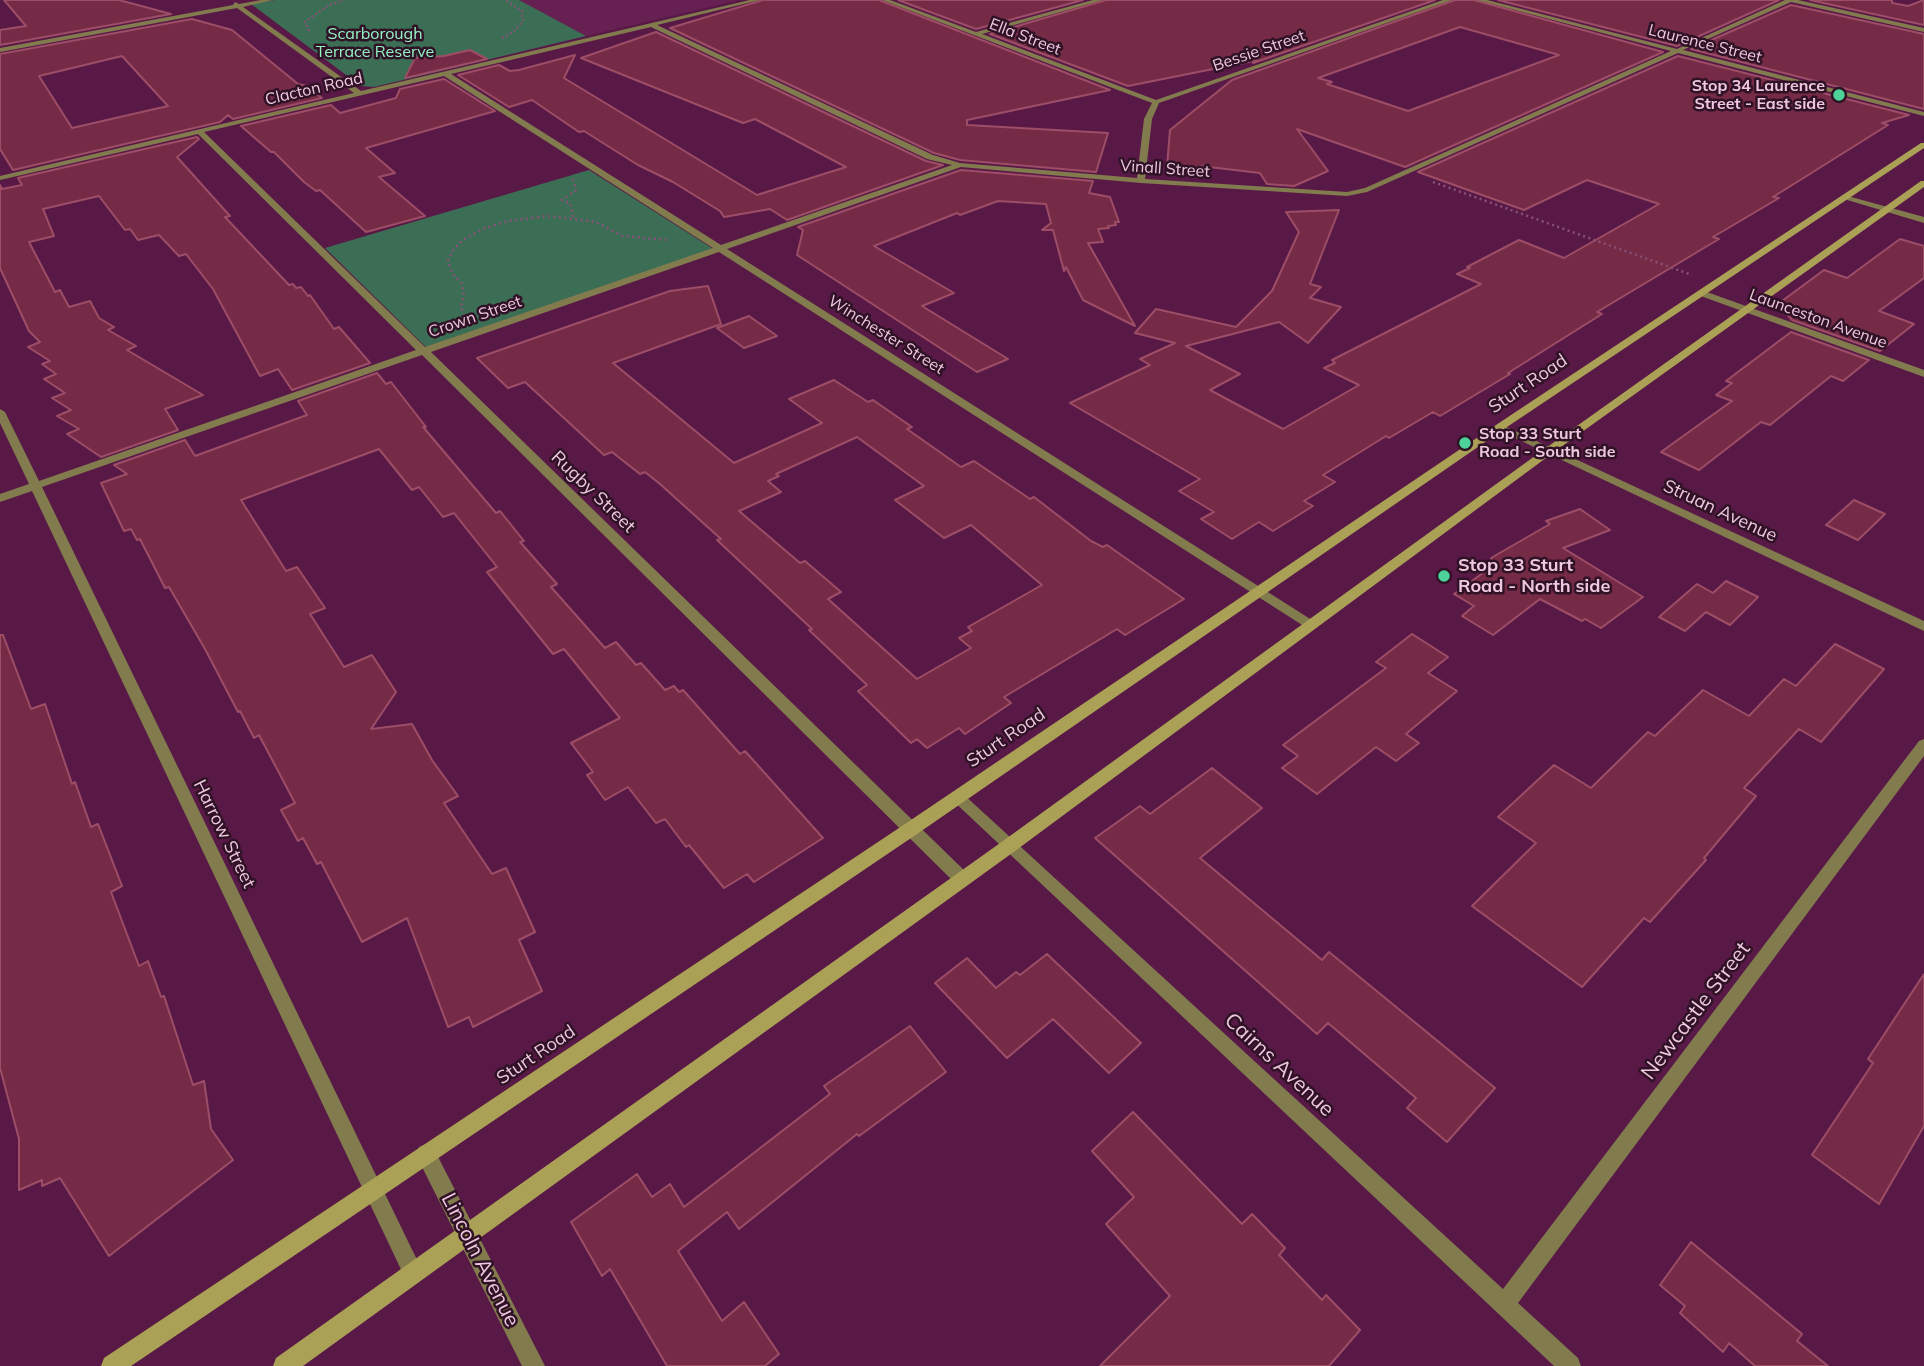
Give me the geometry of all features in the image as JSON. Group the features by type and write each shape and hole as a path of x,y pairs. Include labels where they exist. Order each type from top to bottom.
{"main road":[{"name":"Sturt Road","path":"112,1366 911,829 1500,427 1924,145"},
{"path":"284,1366 1009,846 1550,450 1924,183"}],"street":[{"path":"230,0 359,93"},
{"path":"0,50 270,0"},
{"name":"Clacton Road","path":"0,177 757,0"},
{"name":"Ella Street","path":"884,0 1156,102"},
{"path":"977,34 1100,0"},
{"name":"Bessie Street","path":"1156,102 1449,0"},
{"name":"Laurence Street","path":"1480,0 1924,114"},
{"path":"1790,0 1924,30"},
{"name":"Vinall Street","path":"652,25 930,157 960,165 1141,181 1347,194 1367,190 1790,0"},
{"name":"Winchester Street","path":"445,73 1310,625"},
{"path":"1141,181 1148,119 1156,102"},
{"name":"Rugby Street","path":"199,131 962,879"},
{"name":"Crown Street","path":"0,498 960,165"},
{"path":"1847,197 1924,220"},
{"name":"Launceston Avenue","path":"1701,293 1924,374"},
{"name":"Harrow Street","path":"0,412 413,1273"},
{"name":"Struan Avenue","path":"1500,427 1924,626"},
{"name":"Newcastle Street","path":"1504,1305 1924,745"},
{"name":"Cairns Avenue","path":"957,797 1570,1366"},
{"name":"Lincoln Avenue","path":"426,1154 534,1366"}],"path":[{"path":"312,35 306,22 329,5 344,0"},
{"path":"492,41 513,32 523,21 522,11 505,0"},
{"path":"330,47 379,57 430,55"},
{"path":"574,219 574,209 570,203 562,200 576,190 573,177 576,172"},
{"path":"1406,172 1716,283"},
{"path":"470,322 465,318 461,306 464,295 462,284 452,273 448,261 458,245 483,229 508,221 547,216 596,222 622,236 656,241 676,239"}],"shaded area":[{"path":"519,0 739,0 586,36"}],"green space":[{"name":"Scarborough Terrace Reserve","path":"275,0 519,0 586,36 374,87 361,86 251,4"},
{"path":"589,170 715,250 428,349 325,248"}],"building":[{"path":"4,0 119,0 171,14 0,45 0,30 26,26"},
{"path":"763,0 879,0 1110,90 967,120 967,125 1108,133 1096,172 960,160 934,153 670,28"},
{"path":"898,0 1083,0 976,29"},
{"path":"1106,0 1435,0 1253,63 1258,60 1128,86 990,34"},
{"path":"1455,0 1474,0 1663,52 1405,167 1297,129 1328,171 1294,186 1267,184 1260,173 1201,166 1202,169 1167,167 1170,130 1232,80","holes":["1460,27 1559,55 1408,111 1327,84 1332,82 1318,78"]},
{"path":"1498,0 1779,0 1677,46"},
{"path":"1810,0 1892,0 1892,3 1908,6 1924,0 1924,25"},
{"path":"1791,5 1924,34 1924,109 1691,49"},
{"path":"192,19 232,30 298,84 307,86 322,98 233,119 228,115 220,122 13,170 0,149 0,54","holes":["122,56 168,106 72,128 39,76"]},
{"path":"656,32 926,161 943,165 787,220 770,209 724,217 720,211 673,182 638,165 584,131 579,132 532,100 509,107 458,75 499,65 510,71 519,70 575,55 564,78 757,195 846,167 755,119 743,123 581,58"},
{"path":"470,50 487,59 405,78 415,58 444,56"},
{"path":"1678,56 1909,115 1882,123 1888,125 1773,197 1779,198 1713,237 1719,239 1597,312 1602,314 1508,373 1510,374 1440,416 1433,412 1389,438 1386,436 1323,475 1335,482 1304,501 1313,506 1273,531 1259,522 1232,539 1201,519 1214,512 1179,491 1200,479 1070,403 1150,365 1140,359 1175,343 1135,333 1156,309 1236,327 1272,291 1299,232 1286,212 1339,210 1310,284 1321,287 1310,298 1341,307 1308,343 1279,322 1186,346 1240,374 1210,390 1283,429 1359,385 1324,368 1335,363 1332,360 1481,284 1457,274 1470,268 1467,267 1519,240 1564,258 1659,204 1587,180 1524,210 1418,172"},
{"path":"444,79 495,111 366,148 395,173 379,177 425,216 366,232 320,190 316,191 304,182 274,152 241,126 331,105 340,113 396,98 400,89"},
{"path":"197,137 199,139 177,157 230,216 225,217 289,285 301,287 310,295 334,329 339,327 370,363 292,390 278,369 260,376 213,289 186,254 179,256 159,235 138,240 130,229 125,230 99,196 43,209 54,236 29,242 55,292 60,290 69,307 90,301 99,318 114,327 108,330 136,346 127,350 203,395 165,409 178,430 101,457 67,434 79,429 57,416 71,410 52,398 65,393 44,379 56,374 42,364 50,361 28,347 40,342 29,331 0,268 0,185 2,189 22,185 18,178"},
{"path":"961,170 1093,181 1089,193 1110,197 1119,222 1108,226 1109,228 1098,229 1103,242 1088,243 1135,326 1083,300 1066,267 1064,271 1053,230 1042,230 1051,223 1046,204 998,201 960,215 957,213 874,246 954,293 922,306 1008,359 977,372 797,255 803,230 798,227"},
{"path":"1900,239 1924,246 1924,278 1879,311 1914,324 1880,351 1792,320 1778,304 1824,270 1847,278"},
{"path":"708,286 721,324 613,363 734,463 822,423 789,399 834,380 868,402 873,400 912,427 907,429 961,467 974,461 1030,499 1034,497 1091,541 1103,547 1107,545 1184,599 1125,635 1117,629 1004,697 1011,703 965,734 959,728 927,748 917,739 911,743 858,691 867,685 717,540 721,539 660,484 645,472 640,474 612,452 604,455 525,382 508,388 477,358 670,291","holes":["857,437 924,486 895,500 944,538 971,525 1042,585 968,627 972,631 959,638 971,648 917,679 828,599 841,592 805,561 800,563 739,511 781,492 768,481 779,476 776,474"]},
{"path":"749,316 777,336 744,348 717,328"},
{"path":"1791,332 1869,360 1843,381 1831,376 1770,425 1761,422 1699,470 1661,452 1732,401 1716,395 1732,383 1726,381"},
{"path":"377,373 386,384 391,382 426,427 423,427 496,513 500,511 524,541 520,542 557,584 551,587 605,648 616,642 636,665 641,663 665,690 674,686 679,692 683,690 740,754 745,751 823,838 754,882 747,874 724,888 689,845 686,847 665,819 656,823 628,787 605,800 587,775 593,772 571,743 620,718 564,649 553,654 487,572 497,567 454,513 443,517 419,487 412,490 379,449 241,500 286,571 297,567 325,608 310,614 344,667 372,655 396,692 371,729 412,724 432,760 458,796 444,803 492,874 506,868 535,932 519,940 542,991 473,1027 469,1017 448,1027 407,918 362,942 321,862 317,864 303,838 298,841 281,810 295,803 259,735 254,738 240,711 238,712 169,587 165,588 140,539 137,540 131,529 124,531 101,483 127,474 114,465 185,440 195,456 307,415 298,401"},
{"path":"1854,500 1885,514 1858,540 1826,525"},
{"path":"1580,509 1610,530 1563,548 1643,597 1601,628 1540,599 1493,635 1462,616 1474,606 1454,594 1487,570 1484,568 1493,563 1491,558 1550,524 1546,521"},
{"path":"1726,581 1758,597 1730,625 1706,612 1685,631 1659,617 1697,584 1713,593"},
{"path":"1412,634 1448,657 1428,673 1457,691 1406,734 1419,743 1396,761 1376,747 1317,794 1282,768 1298,756 1283,745 1386,668 1376,662"},
{"path":"0,635 3,635 31,709 45,704 72,784 75,782 91,827 98,824 122,886 111,892 139,966 148,961 161,997 164,996 193,1085 204,1081 211,1129 233,1160 109,1256 60,1178 42,1186 42,1180 19,1190 19,1139 0,1068"},
{"path":"1835,644 1884,669 1821,742 1799,729 1744,788 1756,796 1704,858 1706,860 1650,922 1644,918 1582,987 1472,906 1536,843 1498,817 1554,765 1591,788 1648,732 1655,736 1703,690 1749,716 1784,679 1796,686"},
{"path":"1212,768 1262,808 1200,858 1322,960 1329,952 1495,1088 1447,1142 1407,1108 1416,1098 1328,1023 1317,1034 1095,838 1140,806 1150,814"},
{"path":"1047,954 1141,1043 1109,1073 1053,1019 1007,1058 935,983 967,958 996,988 1016,972 1020,975"},
{"path":"1924,974 1924,1126 1879,1204 1812,1155 1873,1063 1868,1059"},
{"path":"910,1026 946,1072 859,1136 857,1134 739,1229 727,1212 678,1251 722,1321 744,1302 779,1354 765,1366 667,1366 610,1269 602,1276 571,1222 637,1174 652,1197 670,1184 684,1207 830,1094 824,1086"},
{"path":"1133,1112 1242,1224 1252,1214 1285,1248 1279,1255 1322,1300 1326,1295 1360,1330 1329,1366 1100,1366 1170,1296 1106,1224 1134,1197 1092,1151"},
{"path":"1691,1242 1802,1334 1797,1341 1828,1366 1755,1366 1729,1343 1723,1352 1680,1313 1685,1306 1660,1285"}],"place":[{"name":"Stop 34 Laurence Street - East side","path":"1839,95"},
{"name":"Stop 33 Sturt Road - South side","path":"1465,443"},
{"name":"Stop 33 Sturt Road - North side","path":"1444,576"}]}
